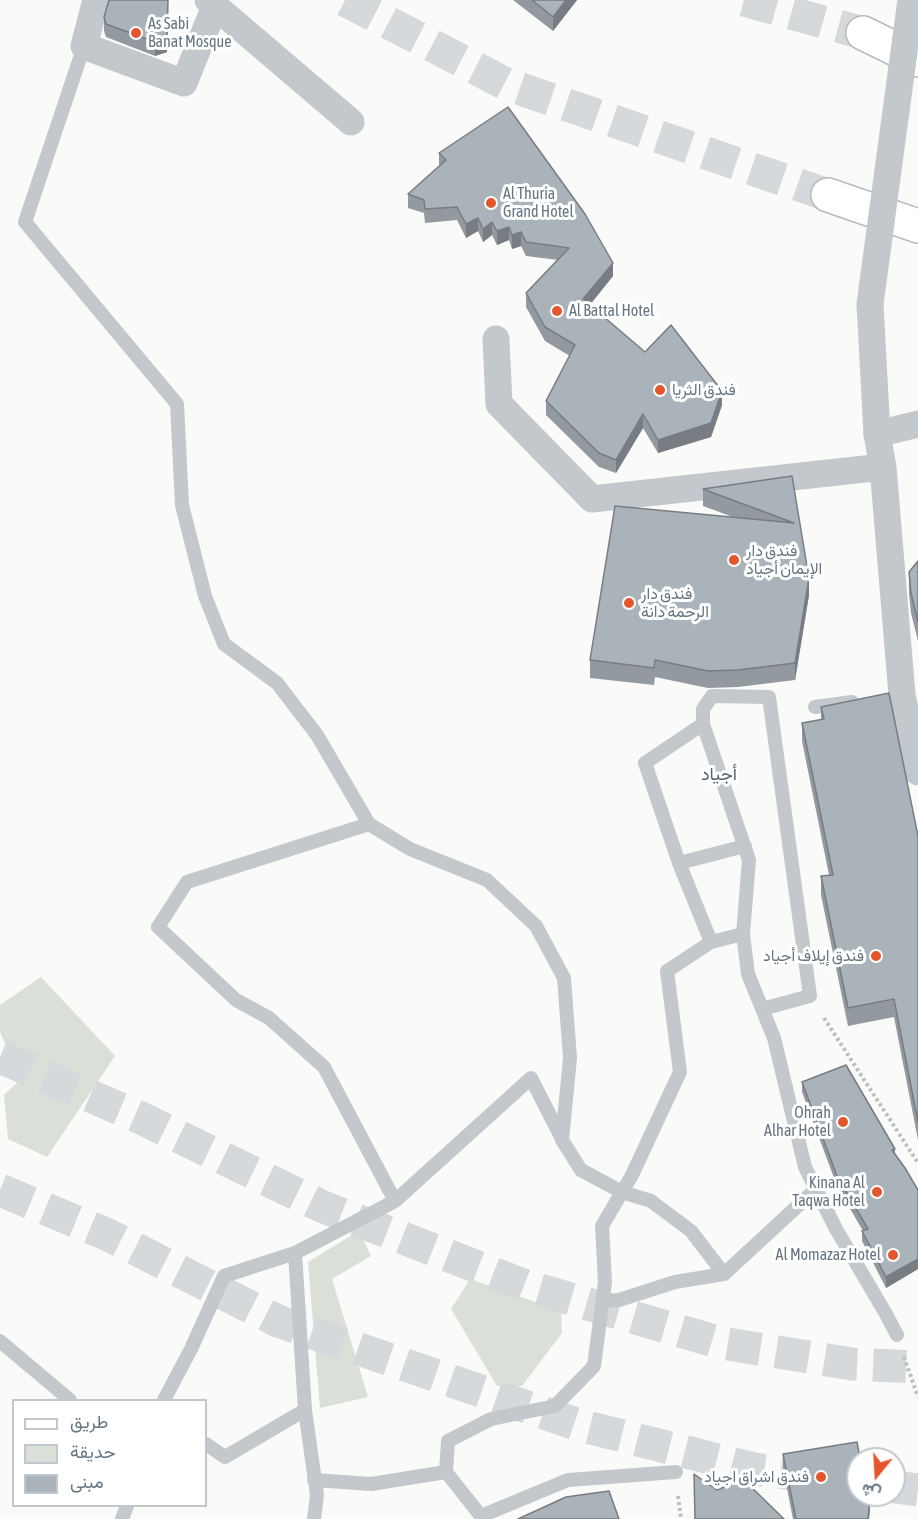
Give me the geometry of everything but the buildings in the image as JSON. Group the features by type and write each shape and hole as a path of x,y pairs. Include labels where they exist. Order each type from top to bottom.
{"main road":[{"path":"863,33 918,60"},
{"path":"828,195 918,226"}],"street":[{"path":"96,0 84,46 184,83 212,3 351,122"},
{"path":"911,0 870,304 877,434 883,467 896,696 918,772"},
{"path":"496,339 499,404 592,499 883,467"},
{"path":"877,434 918,424"}],"lane":[{"path":"84,46 25,222 177,404 182,505 205,596 224,644 277,683 317,735 369,824 410,849 487,880 536,926 564,978 570,1058 562,1140"},
{"path":"762,1009 810,996 769,697 712,696 702,709 703,724 749,860 743,934 748,974 762,1009 774,1038 806,1167 836,1229 897,1335"},
{"path":"815,707 869,699"},
{"path":"703,724 645,763 679,863 711,942"},
{"path":"369,824 187,882 159,927 236,1000 269,1018 324,1067 395,1201"},
{"path":"679,863 745,846"},
{"path":"676,1472 568,1480 481,1516 446,1472 448,1441 491,1419 555,1406 594,1366 605,1282 602,1226 632,1176 680,1072 667,971 711,942 743,934"},
{"path":"165,1399 224,1276 295,1253 395,1201 531,1078 562,1140 581,1170 622,1192 651,1201 691,1231 724,1274"},
{"path":"603,1301 619,1300 675,1282 724,1274 816,1189"},
{"path":"295,1253 305,1410 316,1496 314,1519"},
{"path":"0,1341 68,1399"},
{"path":"207,1445 225,1457 305,1410"},
{"path":"314,1480 371,1484 446,1472"}],"path":[{"path":"810,996 918,1163"},
{"path":"897,1335 918,1397"}],"green space":[{"path":"41,977 115,1056 47,1157 8,1139 4,1095 21,1079 0,1032 0,1005"},
{"path":"359,1231 371,1256 332,1279 368,1397 320,1408 308,1262"},
{"path":"470,1279 561,1311 562,1333 522,1386 497,1386 451,1309"}],"tunnel":[{"path":"345,0 506,84 828,195"},
{"path":"744,0 863,33"},
{"path":"0,1057 141,1118 321,1206 526,1286 721,1343 852,1364 918,1367"},
{"path":"0,1190 106,1234 278,1321 579,1425 754,1469 846,1480"},
{"path":"906,1488 918,1490"}],"place":[{"name":"As Sabi Banat Mosque","path":"136,33"},
{"name":"Al Thuria Grand Hotel","path":"491,203"},
{"name":"Al Battal Hotel","path":"557,311"},
{"name":"فندق الثريا","path":"660,390"},
{"name":"فندق دار الإيمان أجياد","path":"734,560"},
{"name":"فندق دار الرحمة دانة","path":"629,603"},
{"name":"فندق إيلاف أجياد","path":"876,956"},
{"name":"Ohrah Alhar Hotel","path":"843,1122"},
{"name":"Kinana Al Taqwa Hotel","path":"877,1192"},
{"name":"Al Momazaz Hotel","path":"893,1255"},
{"name":"فندق اشراق اجياد","path":"821,1477"}],"district":[{"name":"أجياد","path":"719,774"}]}
